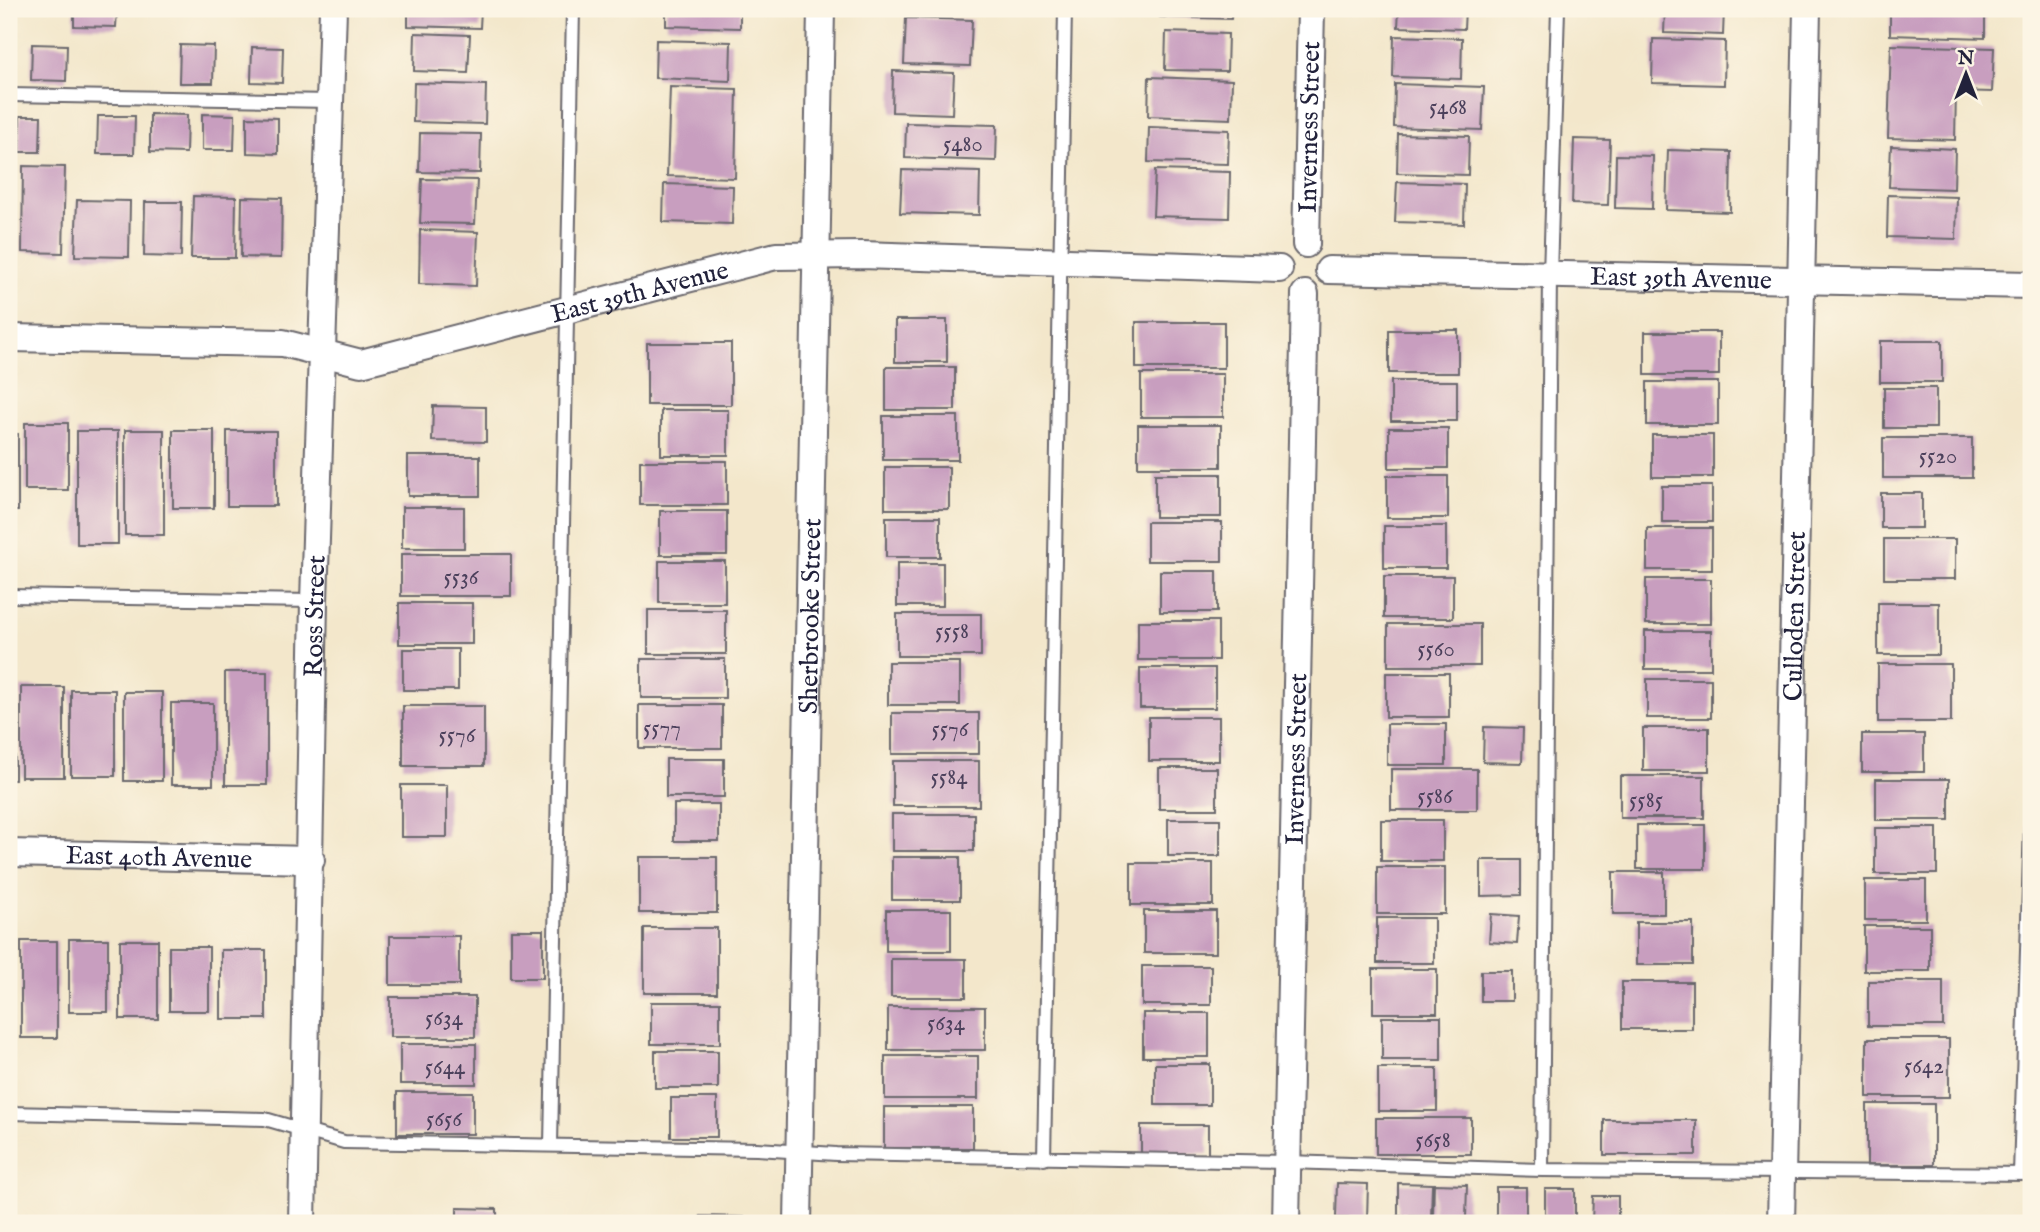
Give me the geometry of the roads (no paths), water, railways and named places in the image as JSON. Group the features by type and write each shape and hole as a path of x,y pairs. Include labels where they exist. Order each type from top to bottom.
{"street":[{"name":"Ross Street","path":"302,1223 314,601 333,9"},
{"name":"Sherbrooke Street","path":"798,1223 821,9"},
{"name":"Inverness Street","path":"1306,244 1311,9"},
{"name":"Culloden Street","path":"1781,1223 1807,9"},
{"path":"1306,244 1323,252 1328,260 1328,279 1314,292 1295,293 1286,288 1280,279 1281,259 1287,250 1306,244"},
{"name":"East 39th Avenue","path":"9,338 283,343 361,363 776,256 862,254 1279,269"},
{"name":"East 39th Avenue","path":"1329,270 2031,285"},
{"name":"Inverness Street","path":"1286,1223 1305,294"},
{"name":"East 40th Avenue","path":"9,853 311,860"}],"lane":[{"path":"551,1145 573,9"},
{"path":"1044,1159 1065,9"},
{"path":"1542,1170 1550,275 1558,9"},
{"path":"9,95 331,101"},
{"path":"9,596 314,601"},
{"path":"9,1113 265,1119 344,1142 757,1149 800,1153 1287,1162 1542,1170 2026,1174 2031,823"}]}
